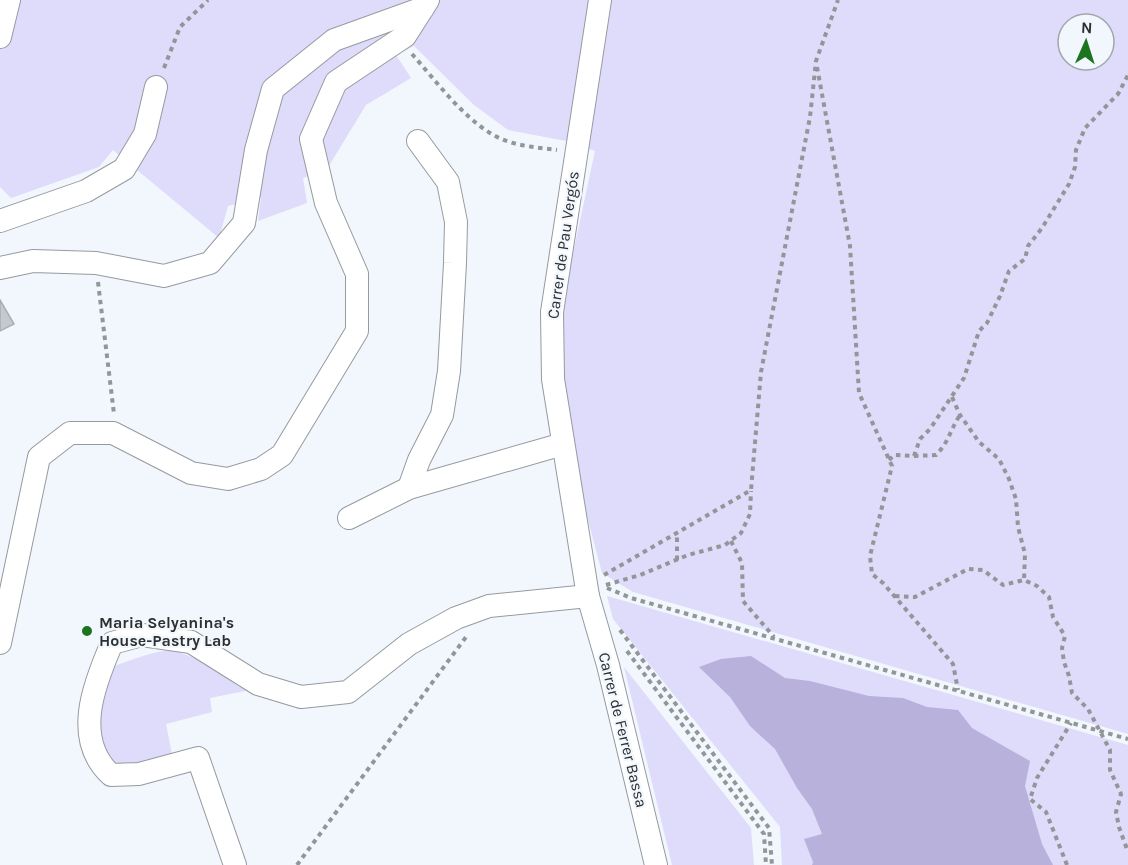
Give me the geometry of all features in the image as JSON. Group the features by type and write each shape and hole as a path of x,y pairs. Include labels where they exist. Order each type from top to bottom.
{"street":[{"path":"0,37 9,0"},
{"name":"Carrer de Pau Vergós","path":"599,593 563,444 553,379 552,312 600,0"},
{"path":"0,643 39,457 70,433 117,434 191,473 228,479 261,469 282,455 357,331 357,274 326,203 311,139 336,82 405,36 425,4"},
{"path":"0,268 33,261 96,263 164,276 210,262 244,223 256,150 273,89 334,40 425,4"},
{"path":"0,221 86,191 124,169 145,134 156,87"},
{"path":"409,488 419,460 442,415 449,370 456,222 448,182 418,141"},
{"path":"349,518 409,488 563,444"},
{"path":"235,865 198,758 139,774 111,776 100,765 94,752 88,715 96,679 112,643 142,635 191,642 258,684 301,697 348,692 409,644 456,618 489,606 599,593"},
{"name":"Carrer de Ferrer Bassa","path":"599,593 608,665 657,865"}],"path":[{"path":"156,87 180,27 208,0"},
{"path":"599,593 677,560 724,545 741,533 750,514 761,372 810,117 816,61 838,0"},
{"path":"400,40 465,112 491,134 522,146 576,152"},
{"path":"816,61 850,246 859,393 892,466 870,556 872,574 895,596 953,664 958,690"},
{"path":"914,456 920,439 930,429 964,378 980,331 987,323 1009,271 1025,259 1028,246 1069,184 1075,167 1076,150 1085,128 1118,94 1128,75"},
{"path":"96,263 117,434"},
{"path":"952,397 960,415 979,442 999,459 1009,479 1016,499 1018,527 1025,554 1024,580"},
{"path":"889,460 894,455 936,455 946,445 952,426 960,415"},
{"path":"600,576 611,572 751,490"},
{"path":"677,534 677,560"},
{"path":"731,541 742,563 743,602 775,638"},
{"path":"895,596 915,597 968,569 983,570 1003,585 1024,580 1049,597 1053,617 1065,636 1062,648 1072,693 1088,709 1110,750 1110,770 1121,794 1116,812 1128,852"},
{"path":"599,593 631,598 1128,739"},
{"path":"617,626 769,828 772,865"},
{"path":"297,865 468,635"},
{"path":"625,648 764,834 766,865"},
{"path":"1067,865 1046,812 1030,799 1037,778 1071,723"}],"shaded area":[{"path":"15,0 1128,0 1128,734 633,592 602,573 568,444 563,395 563,300 595,151 566,141 508,130 474,105 414,46 396,55 411,78 366,105 327,169 303,178 307,203 258,221 261,198 228,206 219,238 113,150 99,167 11,198 0,187 0,49 4,44"},
{"path":"607,596 1128,745 1128,865 782,865 780,827 613,619"},
{"path":"174,650 204,662 239,687 250,690 210,698 212,712 166,724 172,754 123,769 105,758 97,719 111,667 150,654"},
{"path":"751,656 785,678 810,681 869,696 903,698 927,707 958,710 972,728 1030,761 1025,786 1042,844 1053,865 812,865 813,862 804,839 822,834 812,809 775,749 750,726 730,697 699,667 721,659"},
{"path":"624,667 751,828 754,865 672,865"}],"building":[{"path":"0,300 14,324 0,331"}],"place":[{"name":"Maria Selyanina's House-Pastry Lab","path":"87,631"}]}
